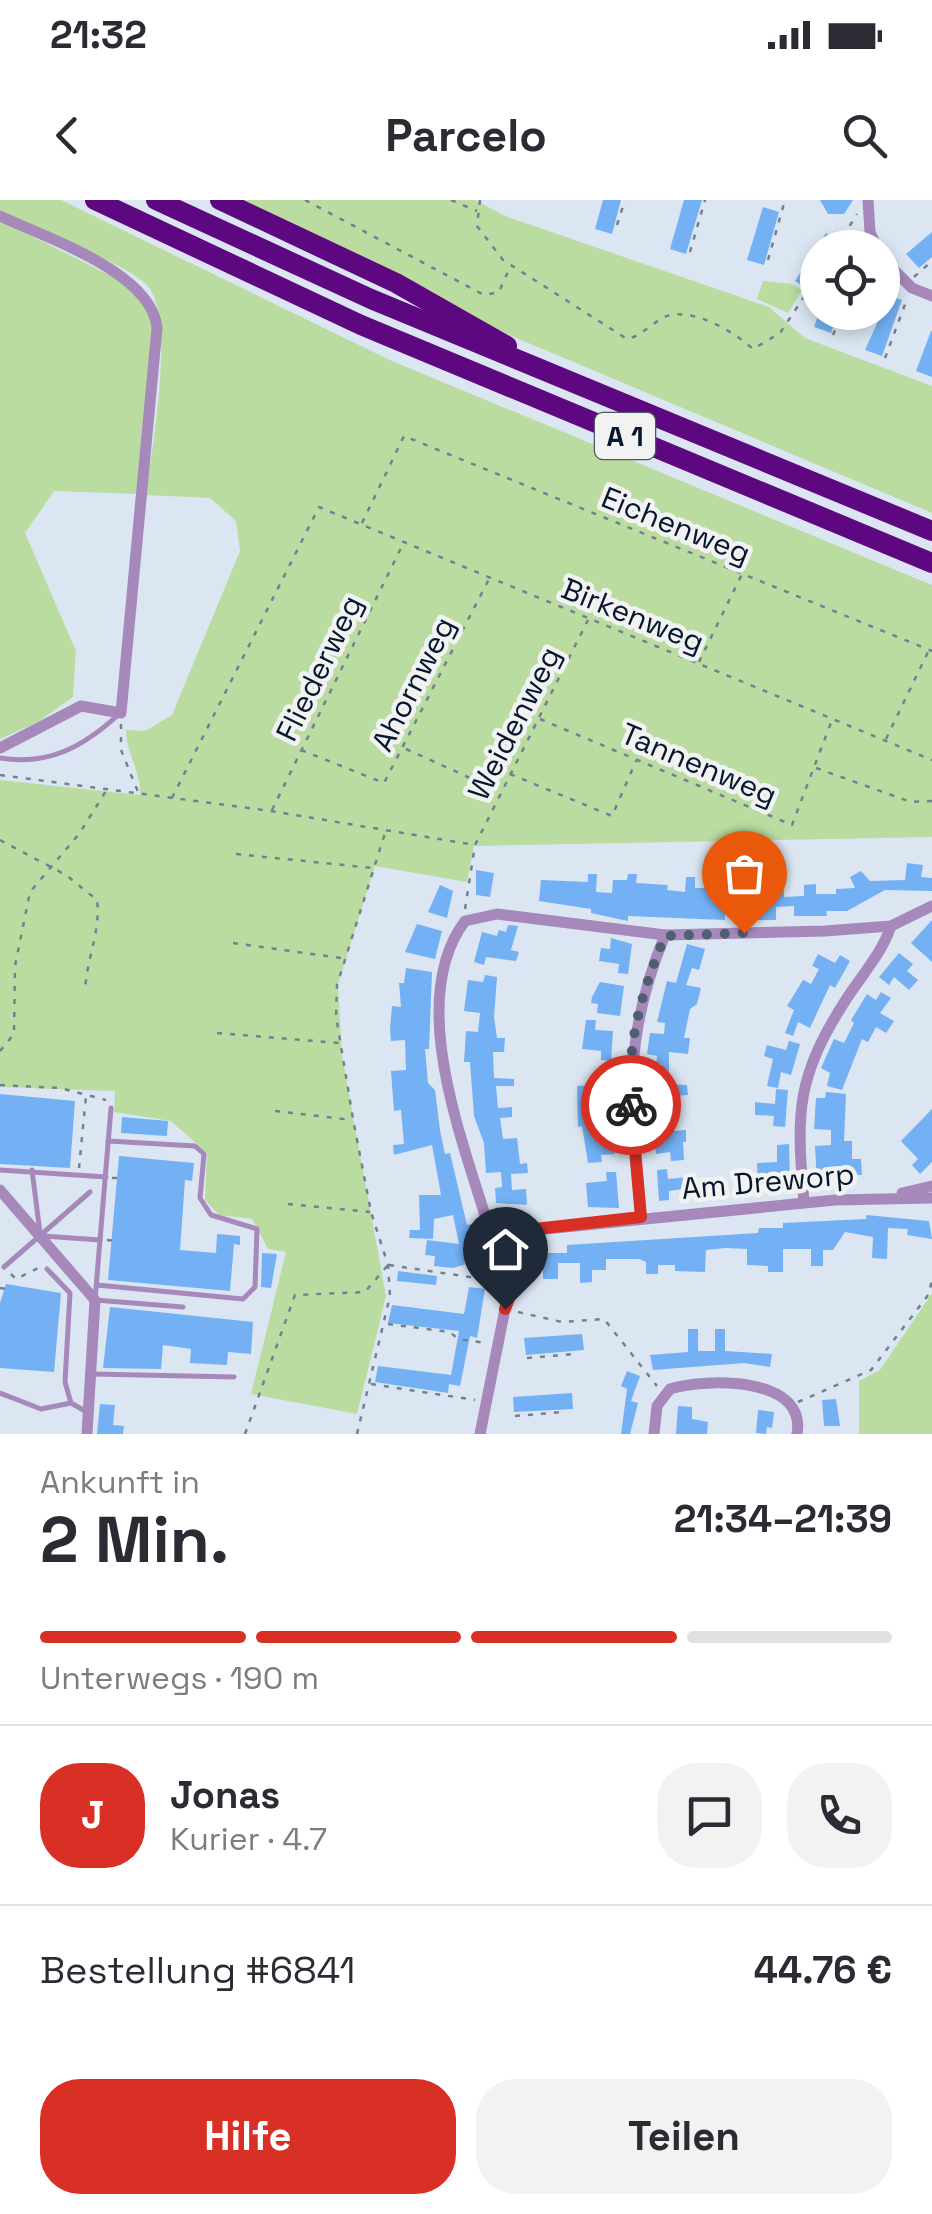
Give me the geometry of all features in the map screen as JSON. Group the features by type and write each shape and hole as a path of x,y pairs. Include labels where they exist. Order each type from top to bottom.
{"highway":[{"name":"A 1","path":"95,200 361,325 932,563"},
{"name":"A 1","path":"156,200 556,376 932,531"},
{"path":"220,200 396,283 473,324 556,376"}],"street":[{"path":"867,200 870,230"},
{"path":"0,216 123,276 142,290 152,306 157,337 121,712 81,706 0,748"},
{"path":"900,276 932,296"},
{"path":"506,1308 489,1230 454,1125 443,1062 445,976 463,924 496,914 665,936 890,926 932,906"},
{"path":"804,1202 798,1138 804,1079 814,1050 890,926"},
{"path":"641,1217 630,1061 643,988 665,936"},
{"path":"887,1196 932,1186"},
{"path":"0,1190 95,1300 88,1434"},
{"name":"Am Dreworp","path":"489,1230 887,1196 932,1198"},
{"path":"480,1434 506,1308 535,1229"},
{"path":"654,1434 657,1406 664,1395 678,1386 776,1390 792,1405 797,1434"}],"lane":[{"path":"0,758 40,761 94,738 121,712"},
{"path":"111,1108 95,1300 183,1307"},
{"path":"97,1285 244,1299 255,1287 257,1229 210,1215 200,1198 204,1154 195,1146 108,1141"},
{"path":"0,1170 106,1177"},
{"path":"32,1170 40,1236"},
{"path":"4,1266 90,1192"},
{"path":"40,1236 100,1240"},
{"path":"46,1269 70,1293 65,1382 71,1402 89,1414"},
{"path":"91,1374 234,1377"},
{"path":"0,1393 41,1409 71,1402"}],"path":[{"path":"305,200 484,296 499,292 511,266"},
{"path":"451,200 478,212"},
{"path":"480,200 476,226 483,239 511,266 627,339 668,315 686,316 730,330 754,349 780,334 800,303"},
{"path":"617,225 625,200"},
{"path":"690,252 705,200"},
{"path":"768,260 786,200"},
{"path":"848,230 867,200"},
{"path":"885,358 909,285 932,261"},
{"path":"834,335 836,330"},
{"name":"Eichenweg","path":"362,524 404,436 931,650"},
{"name":"Birkenweg","path":"172,798 319,507 932,760"},
{"name":"Fliederweg","path":"272,811 404,542"},
{"path":"698,663 742,574"},
{"name":"Ahornweg","path":"301,750 384,783 490,578"},
{"name":"Weidenweg","path":"474,845 589,619"},
{"path":"885,741 931,650"},
{"path":"121,712 121,750 138,793"},
{"name":"Tannenweg","path":"540,720 792,825 832,719"},
{"path":"404,748 500,792"},
{"path":"510,774 612,816 637,760"},
{"path":"816,768 911,802 932,801"},
{"path":"0,775 272,811 474,845 463,924"},
{"path":"0,1051 14,1034 14,966 30,892 80,834 107,789"},
{"path":"357,1434 386,1324 388,1265 371,1212 353,1119 337,985 342,958 386,830"},
{"path":"0,840 49,866 97,900 99,920 86,970 85,992"},
{"path":"236,854 374,868"},
{"path":"233,943 342,958"},
{"path":"216,1033 341,1043"},
{"path":"0,1086 60,1088 103,1097 111,1108"},
{"path":"79,1174 86,1094"},
{"path":"275,1111 353,1119"},
{"path":"288,1204 371,1212"},
{"path":"388,1265 501,1282"},
{"path":"245,1434 295,1295 366,1292 388,1265"},
{"path":"4,1266 16,1279 34,1267"},
{"path":"792,1405 871,1370 929,1294 932,1279"},
{"path":"506,1308 562,1322 604,1319 664,1395"},
{"path":"386,1324 450,1332 458,1339 498,1345"},
{"path":"527,1358 575,1354"},
{"path":"370,1384 486,1402"},
{"path":"514,1416 563,1412"}],"green space":[{"path":"0,200 61,200 392,361 932,585 932,837 474,846 467,882 375,866 338,984 342,1056 386,1296 357,1414 251,1394 286,1252 268,1249 252,1219 219,1215 205,1200 207,1153 171,1121 114,1112 115,1091 0,1087 0,780 140,795 126,730 145,731 172,715 240,551 236,521 210,498 146,495 161,352 155,299 145,283 97,255 0,210"},
{"path":"235,200 475,200 505,216 769,307 805,338 932,386 932,513 502,332"},
{"path":"0,220 123,282 139,294 153,321 136,494 54,491 25,533 76,651 73,697 38,722 0,739"},
{"path":"763,281 792,284 800,289 788,313 757,299"},
{"path":"932,1293 932,1434 859,1434 859,1381 880,1370"}],"building":[{"path":"603,200 621,200 612,234 595,229"},
{"path":"684,200 702,200 686,254 670,249"},
{"path":"820,200 853,200 844,214 828,214"},
{"path":"763,207 779,212 764,265 747,260"},
{"path":"932,232 932,257 919,268 906,254"},
{"path":"874,330 891,330 882,356 865,350"},
{"path":"932,331 932,377 916,371"},
{"path":"907,863 923,865 921,877 932,878 932,891 885,890 847,911 826,911 827,916 794,916 794,906 776,907 776,920 745,920 744,901 725,902 725,920 628,916 628,921 591,913 591,909 539,901 541,880 588,882 588,874 597,874 596,892 612,893 613,880 627,880 628,874 637,874 636,883 668,885 667,890 685,892 686,877 695,877 695,888 750,887 750,881 765,881 766,892 784,891 784,897 804,896 804,885 816,884 816,894 836,894 836,889 855,888 850,877 861,871 870,881 905,880"},
{"path":"476,870 494,873 490,897 476,895"},
{"path":"440,885 453,891 447,918 428,912"},
{"path":"932,920 932,962 911,943"},
{"path":"417,924 442,931 435,959 405,952"},
{"path":"508,925 518,926 511,950 519,952 516,961 486,957 484,965 474,962 482,932 497,936 499,930 506,932"},
{"path":"611,938 632,944 628,974 618,973 619,964 599,961 601,948 610,949"},
{"path":"687,944 705,949 699,970 692,968 686,985 701,988 697,1004 690,1009 684,1038 690,1038 688,1054 669,1052 669,1084 687,1085 688,1095 672,1096 673,1131 686,1130 686,1142 684,1160 671,1161 670,1152 656,1154 653,1123 662,1122 661,1106 647,1106 647,1075 661,1075 661,1064 656,1064 657,1056 647,1054 650,1033 664,1034 665,1023 657,1022 667,981 676,983"},
{"path":"899,953 913,964 907,971 918,980 909,990 894,977 889,985 879,977"},
{"path":"818,954 835,963 840,955 850,961 835,988 830,985 810,1028 798,1022 793,1036 785,1033 794,1010 787,1006 803,980 811,984 819,969 812,966"},
{"path":"406,968 432,972 429,1049 425,1049 428,1083 435,1090 445,1154 450,1153 467,1225 472,1224 483,1259 453,1268 434,1266 435,1256 425,1255 427,1240 459,1244 453,1215 434,1219 433,1239 409,1238 410,1230 420,1230 419,1195 441,1195 432,1145 394,1155 393,1145 404,1144 401,1110 394,1111 391,1071 406,1070 405,1040 391,1041 390,1029 392,1006 401,1007 399,983 404,983"},
{"path":"485,975 497,977 494,1017 497,1038 505,1038 504,1052 493,1052 494,1078 514,1079 514,1086 496,1086 498,1108 512,1107 512,1117 500,1118 503,1139 517,1138 520,1164 527,1163 528,1173 511,1174 512,1190 526,1189 527,1205 496,1203 495,1188 502,1187 501,1172 486,1173 484,1143 474,1116 470,1062 464,1062 466,1031 478,1032 480,1013 464,1011 468,980 483,982"},
{"path":"600,982 624,986 620,1016 597,1013 598,1004 591,1003"},
{"path":"881,992 891,998 880,1013 894,1021 886,1033 876,1027 868,1042 862,1039 842,1090 827,1086 830,1073 821,1068 834,1039 844,1043 854,1023 851,1020 867,994 876,1000"},
{"path":"586,1020 596,1020 595,1030 613,1031 611,1061 601,1060 601,1051 582,1049"},
{"path":"789,1041 800,1044 791,1075 781,1072 778,1088 767,1086 773,1059 764,1056 767,1045 786,1050"},
{"path":"608,1076 609,1107 588,1107 589,1124 612,1122 615,1154 601,1155 602,1162 588,1163 582,1126 578,1127 577,1086 597,1085 597,1077"},
{"path":"776,1089 788,1090 785,1127 773,1126 774,1116 755,1115 755,1102 775,1104"},
{"path":"826,1092 846,1094 844,1141 852,1141 852,1159 861,1159 862,1175 828,1174 828,1183 817,1183 815,1146 831,1145 831,1130 814,1129 816,1098 825,1098"},
{"path":"0,1094 75,1101 70,1168 0,1164"},
{"path":"932,1109 932,1162 920,1174 912,1165 918,1159 901,1141"},
{"path":"122,1117 168,1121 167,1136 121,1133"},
{"path":"789,1144 790,1182 758,1183 757,1163 777,1162 777,1145"},
{"path":"119,1156 194,1163 192,1181 185,1180 180,1250 216,1253 217,1234 240,1236 240,1245 234,1244 230,1291 108,1280"},
{"path":"667,1169 668,1179 689,1177 690,1188 669,1191 669,1200 659,1201 657,1170"},
{"path":"606,1172 616,1172 619,1208 588,1207 586,1183 607,1181"},
{"path":"866,1215 929,1221 932,1239 907,1235 908,1229 888,1228 887,1259 872,1258 873,1237 845,1232 833,1250 823,1250 823,1266 811,1266 811,1249 783,1249 783,1272 768,1272 768,1266 747,1265 747,1249 725,1248 706,1250 705,1272 675,1271 675,1265 658,1265 658,1274 646,1274 646,1262 639,1259 606,1259 606,1270 592,1270 592,1282 580,1283 580,1263 558,1263 558,1279 543,1279 543,1253 567,1253 567,1245 758,1233 759,1228 783,1228 783,1223 866,1219"},
{"path":"262,1253 277,1254 271,1288 261,1287"},
{"path":"398,1271 437,1276 436,1285 397,1281"},
{"path":"6,1284 61,1293 54,1372 0,1368 0,1303"},
{"path":"469,1287 485,1289 477,1338 470,1336 460,1386 449,1384 448,1393 375,1382 378,1366 451,1375 459,1331 388,1323 392,1305 464,1314"},
{"path":"110,1307 253,1322 251,1354 228,1352 227,1365 190,1363 191,1349 163,1345 161,1369 103,1368"},
{"path":"688,1329 698,1329 698,1351 715,1351 715,1329 725,1329 725,1351 772,1354 770,1367 744,1363 653,1370 650,1355 688,1352"},
{"path":"582,1334 584,1350 526,1355 524,1338"},
{"path":"627,1371 640,1376 631,1401 638,1403 630,1434 621,1434 627,1389 621,1386"},
{"path":"572,1393 573,1409 514,1412 513,1397"},
{"path":"836,1399 840,1426 824,1426 822,1400"},
{"path":"100,1404 115,1405 113,1425 124,1426 123,1434 97,1434"},
{"path":"678,1406 692,1407 692,1419 708,1422 707,1434 676,1434"},
{"path":"758,1410 774,1412 772,1428 767,1427 766,1434 756,1433"}],"way so far":[{"path":"631,1105 633,1036 643,988 665,936 744,933"}],"route":[{"path":"505,1309 535,1229 641,1217 631,1105"}]}
